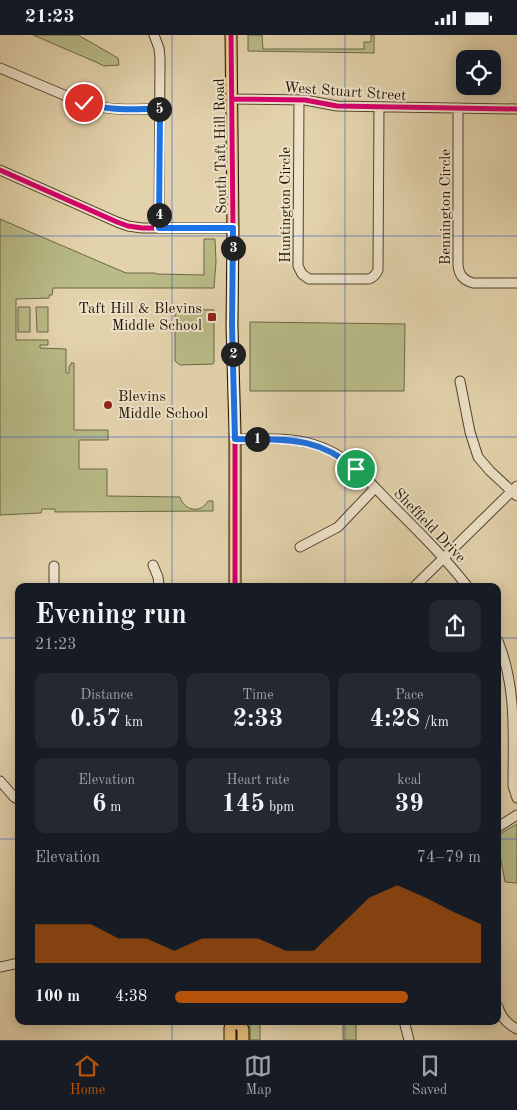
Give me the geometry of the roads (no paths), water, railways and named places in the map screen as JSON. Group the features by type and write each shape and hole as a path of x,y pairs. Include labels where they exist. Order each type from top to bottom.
{"main road":[{"name":"South Taft Hill Road","path":"231,35 235,583"},
{"path":"230,1040 230,1028 233,1025"},
{"path":"240,1025 243,1029 243,1040"}],"street":[{"path":"154,35 160,58 159,228"},
{"path":"0,68 96,107 106,109 160,109"},
{"name":"West Stuart Street","path":"232,99 299,100 337,106 379,108 517,109"},
{"name":"Huntington Circle","path":"299,100 298,266 302,274 309,279 369,279 377,275 379,108"},
{"name":"Bennington Circle","path":"458,109 458,265 460,274 467,281 473,283 517,283"},
{"path":"0,170 117,222 128,225 142,228 233,228"},
{"path":"417,583 515,491 490,471 478,457 470,432 460,381"},
{"name":"Sheffield Drive","path":"235,439 302,441 332,451 356,469 444,557 465,583"},
{"path":"300,547 338,527 375,488"},
{"path":"153,565 159,583"},
{"path":"54,566 54,583"},
{"path":"501,650 515,703 513,786 517,798"},
{"path":"0,781 15,798"},
{"path":"501,825 517,815"},
{"path":"0,967 15,964"},
{"path":"501,1015 505,1021 517,1029"},
{"path":"405,1025 409,1040"}],"place":[{"name":"Taft Hill & Blevins Middle School","path":"212,317"},
{"name":"Blevins Middle School","path":"108,405"}]}
